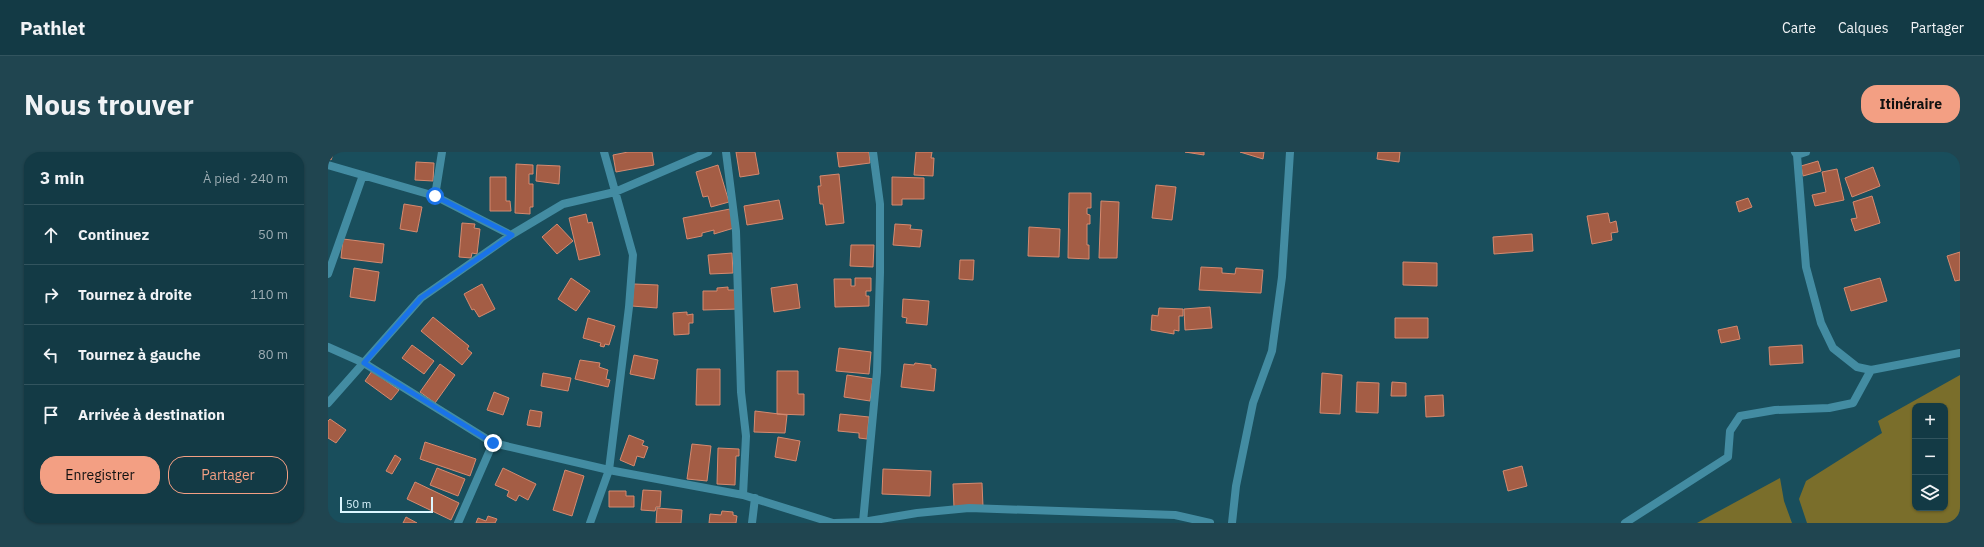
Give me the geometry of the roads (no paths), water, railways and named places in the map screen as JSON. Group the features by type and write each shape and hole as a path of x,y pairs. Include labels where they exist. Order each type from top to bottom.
{"street":[{"path":"435,196 442,152"},
{"path":"590,523 609,470 629,307 633,255 604,152"},
{"path":"328,403 421,298 512,235 563,204 615,192 708,152"},
{"path":"726,152 736,231 741,392 746,436 744,495"},
{"path":"863,522 877,372 880,204 873,152"},
{"path":"1232,523 1236,486 1253,403 1272,351 1282,277 1290,152"},
{"path":"1806,152 1796,154 1806,267 1821,323 1833,348 1857,367 1871,370 1960,353"},
{"path":"328,165 435,196 512,235"},
{"path":"328,274 363,176"},
{"path":"328,347 364,363 493,443 609,470 744,495 834,523 863,522 916,513 969,508 1174,515 1210,523"},
{"path":"1625,523 1728,457 1730,431 1740,416 1775,410 1829,408 1853,403 1871,370"},
{"path":"458,523 493,443"},
{"path":"752,523 755,498"}]}
